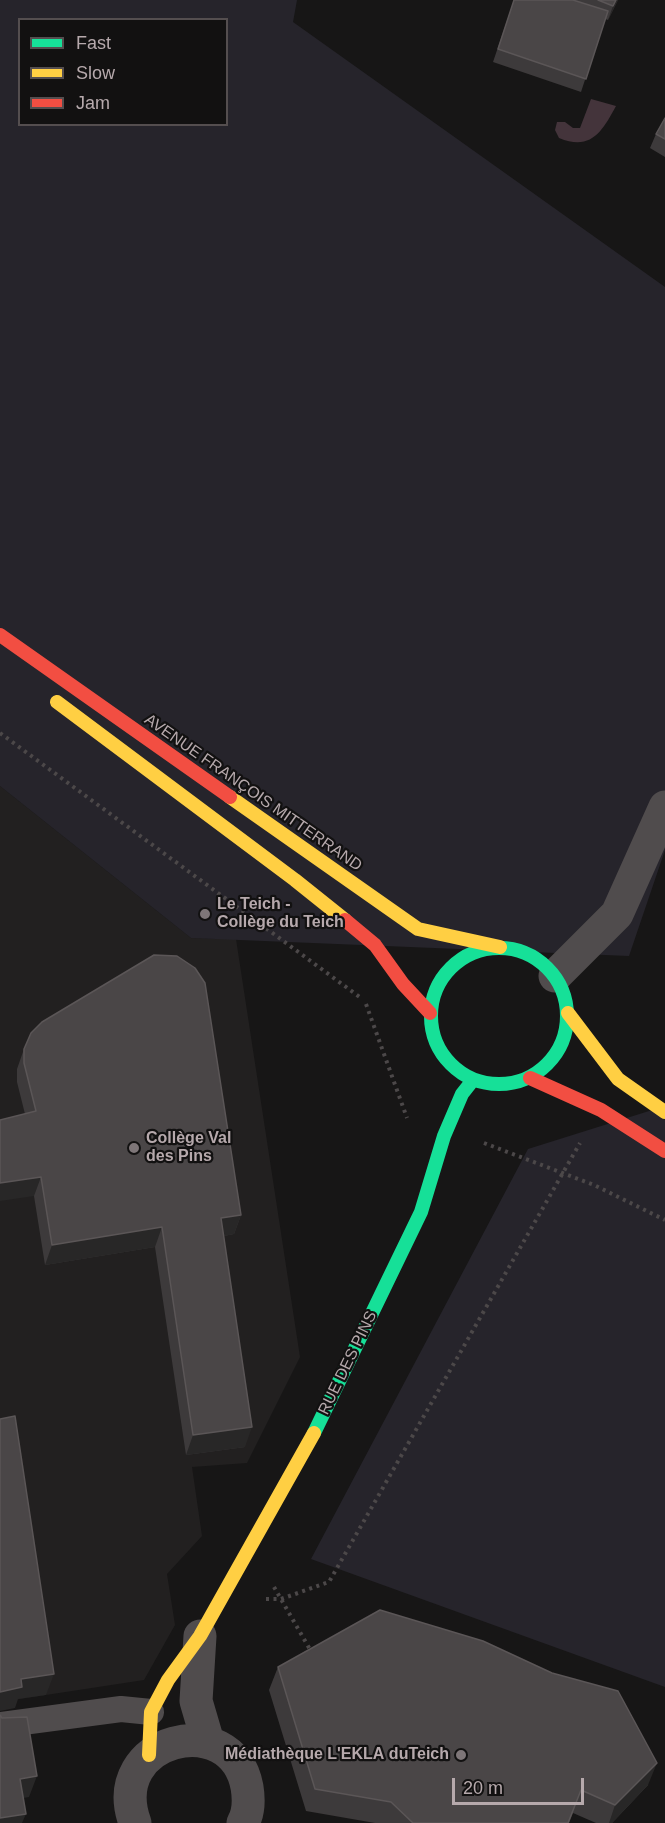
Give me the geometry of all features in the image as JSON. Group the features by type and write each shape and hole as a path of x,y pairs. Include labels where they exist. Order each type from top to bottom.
{"main road":[{"name":"AVENUE FRANÇOIS MITTERRAND","path":"0,635 418,929 500,947"},
{"path":"48,694 295,880 375,945 403,984 430,1013"},
{"path":"500,947 521,951 540,961 555,976 564,993 568,1013 566,1033 558,1051 546,1066 530,1078 511,1084 491,1084 472,1080 454,1068 440,1053 432,1033 430,1013 434,992 445,973 460,959 479,950 500,947"},
{"path":"568,1013 618,1079 665,1112"},
{"path":"530,1078 602,1110 665,1151"},
{"name":"RUE DES PINS","path":"149,1755 151,1712 168,1680 200,1636 301,1460 422,1212 444,1136 462,1094 472,1080"}],"street":[{"path":"555,976 616,914 665,807"},
{"name":"RUE DES PINS","path":"200,1636 196,1701 208,1742"},
{"path":"135,1823 131,1810 130,1790 137,1771 149,1755 166,1744 184,1739 208,1742 222,1750 236,1763 246,1780 249,1798 243,1823"}],"lane":[{"path":"0,1725 121,1709 151,1712"}],"path":[{"path":"0,733 364,1000 407,1118 424,1130 444,1136 467,1137 561,1172 614,1194 665,1220"},
{"path":"228,1588 254,1598 281,1599 328,1582 530,1233 561,1172"},
{"path":"251,1547 318,1663"}],"shaded area":[{"path":"0,0 297,0 293,22 665,287 665,850 629,956 191,938 0,786"},
{"path":"591,99 616,106 606,124 594,137 587,140 579,142 559,138 555,130 557,122 565,122 573,128 580,128"},
{"name":"Collège Val des Pins","path":"0,786 191,938 236,939 300,1357 247,1463 192,1467 202,1536 167,1574 175,1625 144,1680 0,1702"},
{"path":"665,1106 665,1687 311,1559 528,1149"}],"building":[{"path":"514,0 573,0 608,11 586,79 498,49"},
{"path":"598,0 616,0 613,6"},
{"path":"665,118 665,139 656,134"},
{"path":"154,955 177,956 195,968 205,983 241,1215 221,1218 252,1427 193,1435 162,1227 52,1245 41,1177 0,1183 0,1120 36,1111 24,1063 24,1049 31,1033 42,1022"},
{"path":"15,1416 54,1674 21,1679 22,1687 0,1692 0,1419"},
{"path":"380,1610 483,1641 552,1673 618,1691 657,1763 615,1805 581,1790 568,1823 413,1823 391,1802 315,1789 278,1667"},
{"path":"0,1715 2,1718 27,1717 37,1776 20,1779 26,1814 0,1818"}],"traffic: fast":[{"path":"499,948 525,953 537,959 547,968 556,978 562,990 567,1016 562,1042 556,1054 547,1064 537,1073 525,1079 499,1084 473,1079 461,1073 451,1064 442,1054 436,1042 431,1016 436,990 442,978 451,968 461,959 473,953 499,948"},
{"path":"314,1433 421,1212 444,1136 462,1094 473,1080"}],"traffic: slow":[{"path":"57,702 345,920"},
{"path":"230,797 418,929 500,947"},
{"path":"568,1013 618,1079 665,1112"},
{"path":"149,1755 151,1712 168,1680 200,1636 314,1433"}],"traffic: jam":[{"path":"0,635 230,797"},
{"path":"345,920 375,945 403,984 430,1013"},
{"path":"530,1078 601,1110 665,1151"}],"place":[{"name":"Le Teich - Collège du Teich","path":"205,914"},
{"name":"Collège Val des Pins","path":"134,1148"},
{"name":"Médiathèque L'EKLA duTeich","path":"461,1755"}]}
